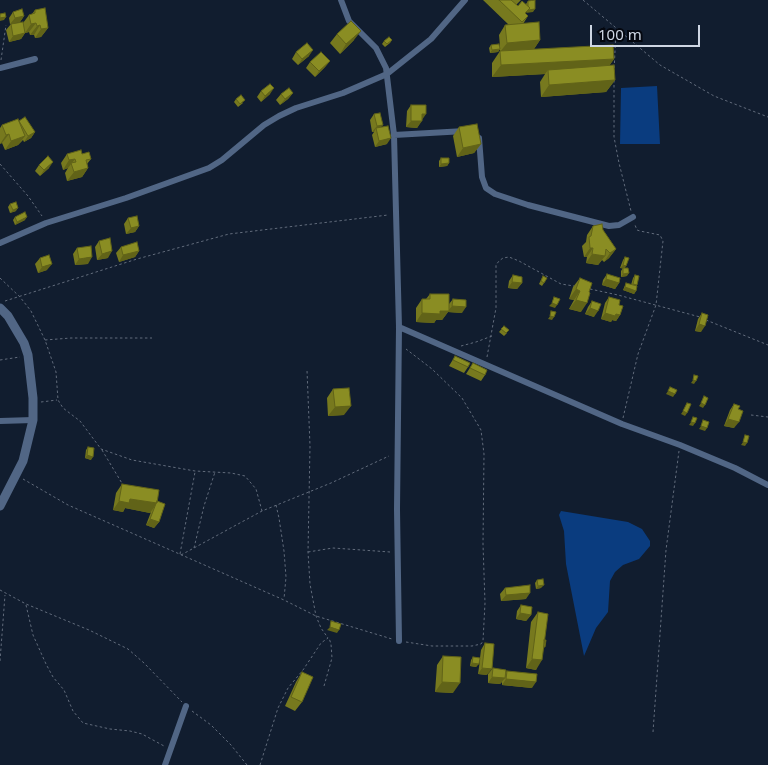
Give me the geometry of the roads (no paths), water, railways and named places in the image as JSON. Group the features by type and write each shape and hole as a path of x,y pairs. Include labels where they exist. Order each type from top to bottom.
{"street":[{"path":"340,0 349,21 376,48 382,57 387,74 394,135 399,327 399,641"},
{"path":"0,243 46,223 126,198 209,168 222,160 264,125 279,116 296,108 336,96 387,74 431,39 465,0"},
{"path":"0,68 35,59"},
{"path":"394,135 473,131 478,134 479,139 482,177 486,188 495,194 528,205 609,226 619,225 633,217"},
{"path":"0,308 8,316 24,343 28,355 33,398 33,420 23,461 0,506"},
{"path":"399,327 622,424 680,444 768,484"},
{"path":"0,421 33,420"},
{"path":"165,765 186,706"}],"water":[{"path":"657,86 660,144 620,144 621,88"},
{"path":"561,511 628,522 642,529 650,541 650,546 639,559 623,565 615,572 610,581 608,612 596,628 584,656 566,564 564,531 559,515"}]}
